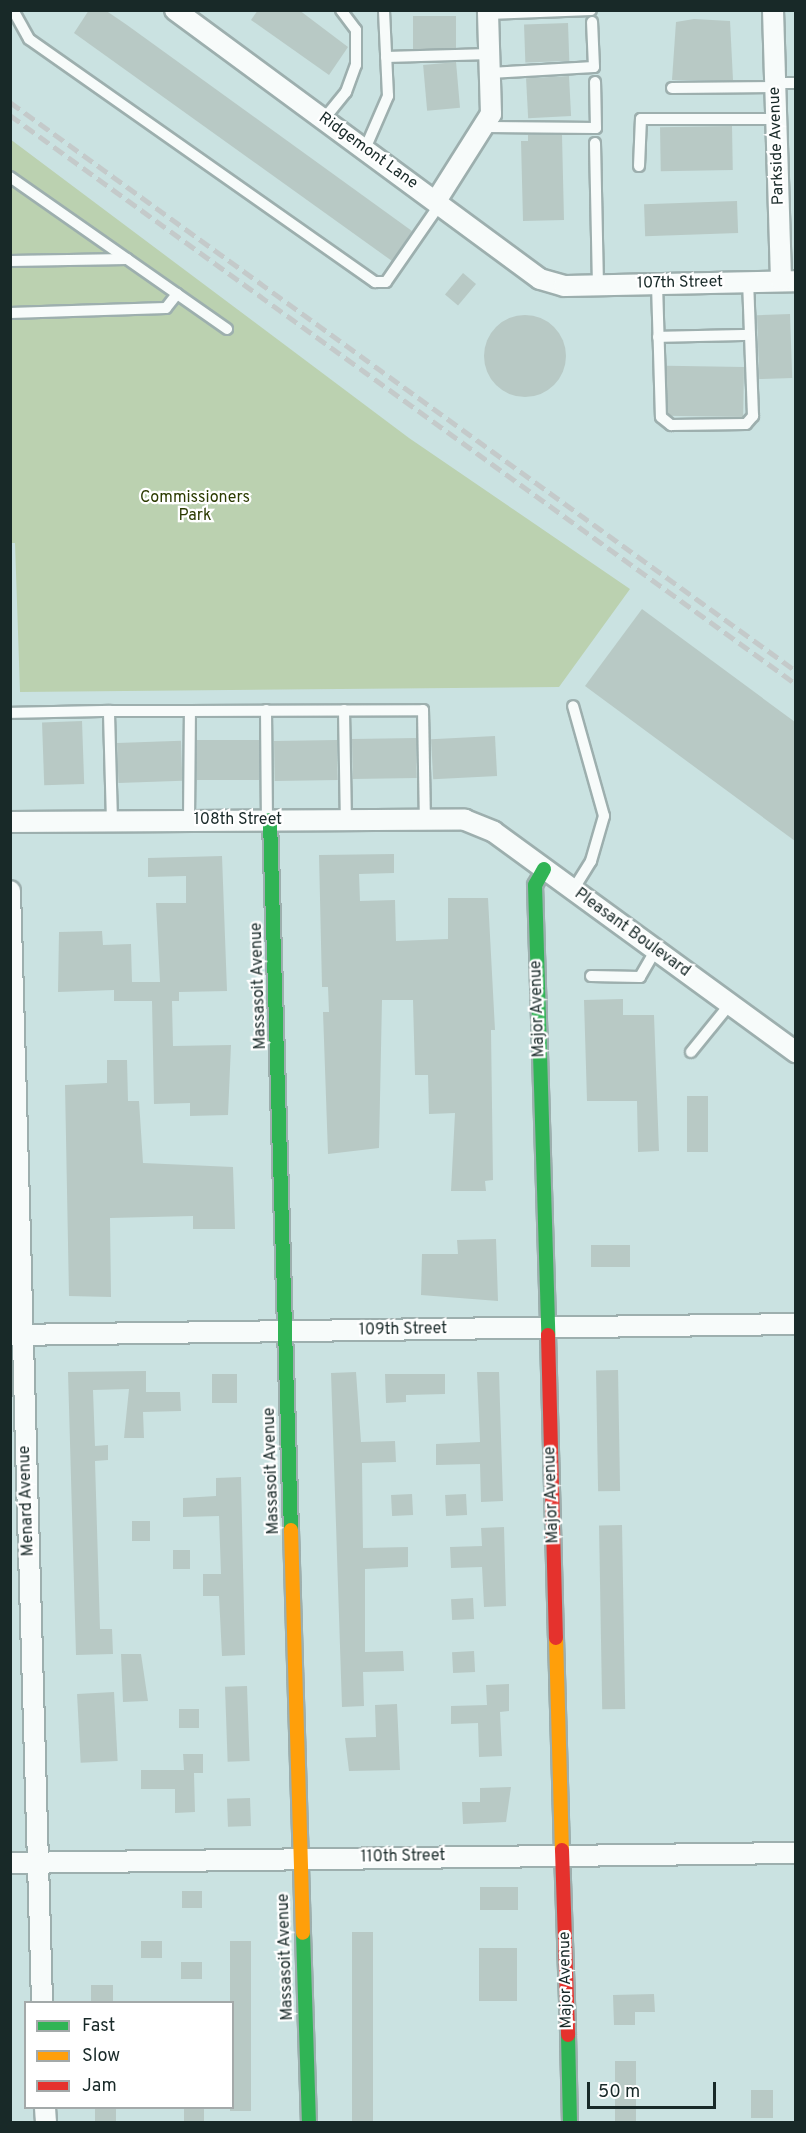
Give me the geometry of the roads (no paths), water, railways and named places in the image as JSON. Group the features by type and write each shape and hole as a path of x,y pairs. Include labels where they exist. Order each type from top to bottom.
{"street":[{"name":"Ridgemont Lane","path":"175,10 540,279 564,286"},
{"name":"Parkside Avenue","path":"772,10 776,119 788,281"},
{"path":"438,202 488,128 490,64 488,12"},
{"name":"107th Street","path":"564,286 788,281"},
{"name":"Massasoit Avenue","path":"269,820 299,1858 309,2122"},
{"name":"Pleasant Boulevard","path":"465,820 494,832 795,1052"},
{"name":"108th Street","path":"10,822 465,820"},
{"name":"Major Avenue","path":"544,869 535,885 570,2122"},
{"name":"Menard Avenue","path":"10,891 16,1335 42,2001"},
{"name":"109th Street","path":"16,1335 795,1324"},
{"name":"110th Street","path":"10,1863 563,1854 795,1853"}],"lane":[{"path":"13,10 29,39 375,282 386,282 438,202"},
{"path":"324,119 346,92 356,65 356,30 341,10"},
{"path":"365,149 388,96 384,10"},
{"path":"386,57 490,64 594,67 592,16 488,12"},
{"path":"488,128 596,128 595,81"},
{"path":"672,88 795,83"},
{"path":"639,166 641,119 776,119"},
{"path":"595,143 598,285"},
{"path":"10,177 227,329"},
{"path":"10,261 128,259"},
{"path":"657,284 661,417 670,425 692,425 750,421 748,282"},
{"path":"10,313 166,308 177,294"},
{"path":"658,337 749,335"},
{"path":"573,706 604,816 591,861 573,890"},
{"path":"266,710 269,820"},
{"path":"344,710 346,820"},
{"path":"10,713 423,710 425,820"},
{"path":"110,711 112,821"},
{"path":"189,820 190,711"},
{"path":"591,976 640,976 656,949"},
{"path":"691,1052 730,1004"}],"railway":[{"path":"10,102 796,671"},
{"path":"10,115 796,684"}],"park label":[{"name":"Commissioners Park","path":"195,507"}]}
